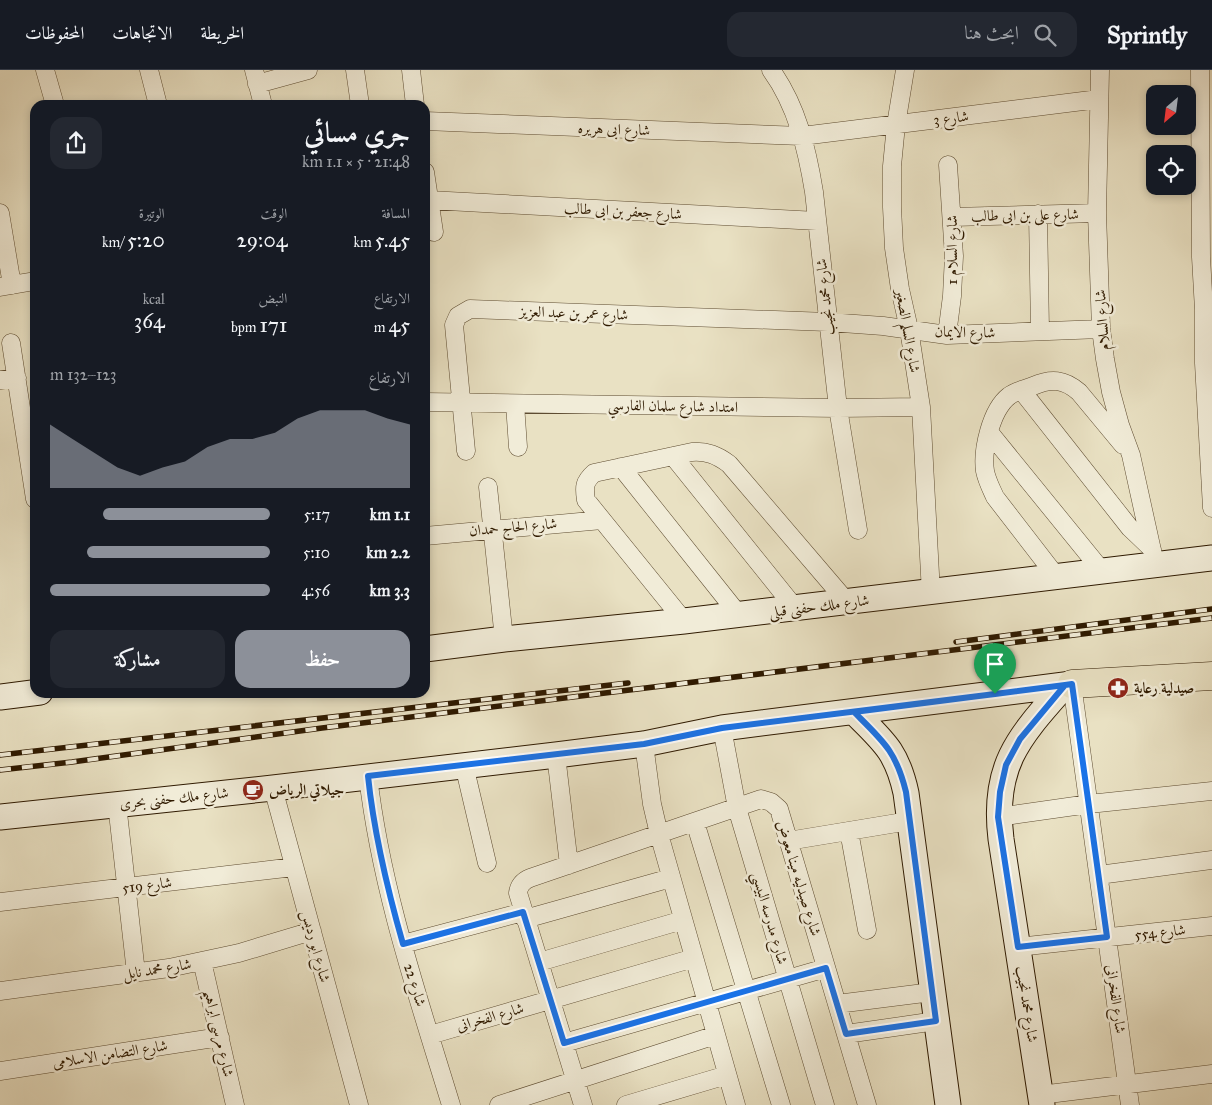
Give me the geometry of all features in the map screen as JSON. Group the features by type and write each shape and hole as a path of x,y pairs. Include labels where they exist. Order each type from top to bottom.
{"main road":[{"name":"شارع ملك حفنى بحرى","path":"1068,685 1212,676"}],"street":[{"path":"46,70 54,100"},
{"path":"149,70 157,100"},
{"path":"262,100 256,77 308,70"},
{"path":"355,70 359,100"},
{"path":"411,70 414,100"},
{"name":"شارع محمد نجيب","path":"771,70 792,106 802,136 814,192 838,408 858,530"},
{"name":"شارع السلم الصغير","path":"904,70 892,166 894,248 900,289 909,329 920,406 931,593"},
{"name":"شارع السلام","path":"1100,70 1097,213 1101,329 1111,392 1120,426 1131,455 1154,557"},
{"path":"1200,70 1206,104 1204,364 1212,508"},
{"name":"شارع 3","path":"802,136 1099,99"},
{"name":"شارع ابى هريره","path":"430,121 802,136"},
{"name":"شارع السلام 1","path":"947,335 952,296 953,266 948,165"},
{"name":"شارع جعفر بن ابى طالب","path":"430,200 817,221"},
{"path":"430,206 434,232"},
{"path":"0,213 6,286 30,282"},
{"name":"شارع على بن ابى طالب","path":"952,217 1097,213"},
{"path":"1038,214 1040,331"},
{"name":"شارع عمر بن عبد العزيز","path":"466,450 454,325 458,316 470,309 828,322"},
{"name":"شارع الايمان","path":"828,322 909,329 947,335 1101,329"},
{"path":"8,350 18,386 30,465"},
{"path":"1056,576 995,497 989,485 985,469 989,432 993,418 1000,405 1010,395 1022,390 1053,380 1063,381 1072,386 1131,455"},
{"path":"1022,390 1154,557"},
{"name":"امتداد شارع سلمان الفارسي","path":"430,402 838,408 920,406"},
{"path":"515,404 518,447"},
{"path":"989,432 1102,570"},
{"path":"684,622 586,500 584,486 586,479 594,473 702,451 712,453 729,464 847,602"},
{"path":"673,456 795,608"},
{"path":"621,467 739,615"},
{"path":"488,487 504,639"},
{"name":"شارع الحاج حمدان","path":"430,535 602,520"},
{"name":"شارع ملك حفنى قبلى","path":"430,648 504,639 684,622 931,593 1102,570 1154,557 1212,558"},
{"name":"شارع محمد نجيب","path":"1041,1100 998,817 1002,780 1012,752 1029,726 1068,685"},
{"name":"شارع ملك حفنى بحرى","path":"0,816 273,788 556,755 644,744 722,728 1068,685"},
{"name":"شارع الفخرانى","path":"1068,685 1089,804 1130,1105"},
{"path":"0,697 30,693"},
{"path":"854,712 882,741 897,762 906,792 948,1105"},
{"name":"شارع مدرسه البيسي","path":"722,728 738,808 825,1105"},
{"path":"644,744 650,797 659,834 736,1105"},
{"path":"556,755 569,865"},
{"path":"464,765 487,862"},
{"name":"شارع 22","path":"368,776 372,819 381,861 403,944 451,1105"},
{"name":"شارع ابو رديس","path":"273,788 359,1105"},
{"path":"998,817 1089,804 1212,791"},
{"name":"شارع صيدليه مينا معوض","path":"524,915 518,893 525,880 761,800 774,804 779,809 867,1105"},
{"path":"117,804 136,973"},
{"path":"788,841 909,821"},
{"path":"695,822 780,1105"},
{"path":"849,831 867,930"},
{"path":"1099,875 1212,860"},
{"name":"شارع 519","path":"0,902 294,867"},
{"path":"403,944 671,878"},
{"path":"524,915 583,1105"},
{"path":"539,962 683,920"},
{"name":"شارع 554","path":"1018,947 1212,926"},
{"name":"شارع محمد نايل","path":"0,991 136,973 202,961 312,931"},
{"name":"شارع الفخرانى","path":"430,1034 694,958"},
{"name":"شارع مرسى ابراهيم","path":"202,961 235,1105"},
{"path":"564,1043 826,968"},
{"path":"837,1004 932,992"},
{"path":"846,1034 936,1021"},
{"path":"499,1105 716,1035"},
{"name":"شارع التضامن الاسلامى","path":"0,1071 220,1037"},
{"path":"1041,1100 1127,1084 1212,1074"},
{"path":"626,1105 727,1075"}],"railway":[{"path":"956,642 1212,609"},
{"path":"0,770 322,728 1212,618"},
{"path":"0,755 628,683"}],"place":[{"name":"صيدلية رعاية","path":"1118,688"},
{"name":"جيلاتي الرياض","path":"253,790"}],"route":[{"path":"995,694 722,728 644,744 368,776 372,819 391,903 403,944 523,912 564,1043 826,968 846,1034 936,1021 906,792 902,774 891,751 854,712 1065,685 1072,684 1107,937 1018,947 998,817 1002,780 1006,765 1020,739 1065,685 995,694"}]}
